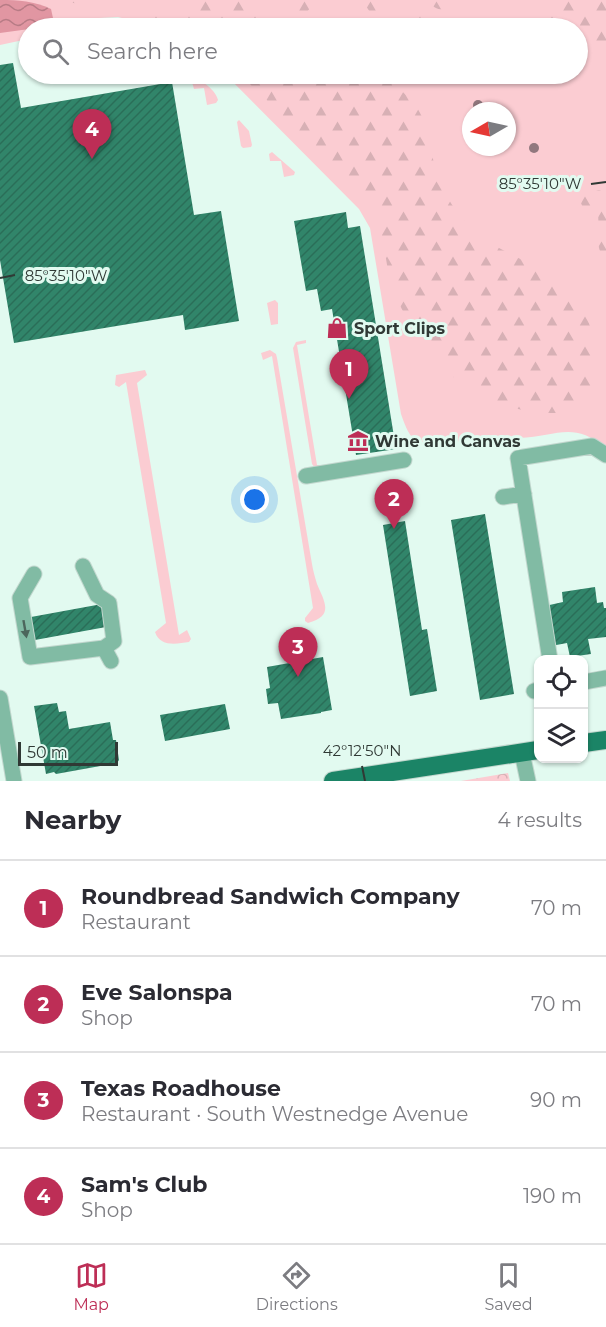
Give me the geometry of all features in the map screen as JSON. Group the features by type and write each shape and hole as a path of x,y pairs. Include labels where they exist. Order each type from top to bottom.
{"main road":[{"path":"588,742 606,740"},
{"path":"333,781 530,752"}],"street":[{"path":"549,655 518,458 592,446 606,455"},
{"path":"306,476 404,460"},
{"path":"503,497 524,494"},
{"path":"34,574 20,598 30,657 108,654 114,641 109,603 97,595 82,566"},
{"path":"588,681 606,678"},
{"path":"0,698 14,781"},
{"path":"528,781 530,752"}],"green space":[{"path":"0,0 606,0 606,448 594,439 574,432 519,438 477,437 433,446 420,444 413,438 401,414 370,228 359,209 235,84 588,84 588,18 18,18 18,41 0,45"},
{"path":"56,0 110,0 83,4"},
{"path":"184,0 250,0 260,10 275,18 187,18"},
{"path":"288,0 313,0 313,5 304,15 293,16 287,11"},
{"path":"348,0 381,0 385,10 383,18 374,18 366,6"},
{"path":"428,0 463,1 459,6 450,9 437,9"},
{"path":"549,0 606,2 606,46 599,41 588,43 588,18 550,18 553,11"},
{"path":"153,7 159,7 164,12 164,18 148,18 148,12"},
{"path":"415,11 421,18 402,18"},
{"path":"193,84 205,84 218,100 216,103 207,105 204,88 194,89"},
{"path":"249,84 394,84 418,109 428,132 440,182 461,217 478,234 497,247 537,267 555,279 572,293 585,312 593,338 595,355 595,373 587,398 575,408 553,413 510,407 478,396 447,370 422,342 402,310 390,279 379,227 367,203 342,174"},
{"path":"239,120 249,131 251,147 241,146 237,122"},
{"path":"272,152 295,172 294,175 284,177 281,161 270,161 269,154"},
{"path":"599,190 606,193 606,259 599,246 597,211 593,208 583,208 581,203 585,194"},
{"path":"275,300 278,303 278,324 271,325 267,303"},
{"path":"306,340 306,343 297,345 317,465 328,465 315,468 312,464 293,348 296,342"},
{"path":"270,350 276,354 277,358 312,567 325,607 322,616 308,623 305,618 313,608 272,356 263,360 261,353"},
{"path":"145,370 147,375 137,383 179,635 187,630 191,639 189,642 174,644 165,642 157,637 155,632 166,623 126,382 119,387 115,385 116,375"},
{"path":"508,773 510,781 461,781"}],"water":[{"path":"0,0 39,4 51,9 53,18 18,18 18,31 0,33"}],"building":[{"path":"13,63 21,108 160,84 172,84 194,215 221,211 239,321 185,330 183,315 14,343 0,260 0,65"},
{"path":"346,212 348,228 360,226 396,449 356,455 332,309 321,311 317,289 306,291 294,221"},
{"path":"485,514 514,694 480,700 451,520"},
{"path":"405,521 422,630 427,629 437,691 410,696 383,525"},
{"path":"595,587 597,603 603,602 606,608 606,637 588,639 591,654 570,655 567,643 551,646 545,606 563,602 562,592"},
{"path":"102,604 106,627 35,640 31,617"},
{"path":"323,657 332,710 281,719 278,703 268,704 266,689 270,688 267,667"},
{"path":"57,703 59,712 66,711 69,729 110,722 113,740 116,740 119,760 117,763 46,774 34,706"},
{"path":"225,704 230,729 165,741 160,715"}],"place":[{"name":"Sam's Club","path":"92,159"},
{"name":"Sport Clips","path":"337,328"},
{"name":"Roundbread Sandwich Company","path":"349,399"},
{"name":"Wine and Canvas","path":"358,441"},
{"name":"Eve Salonspa","path":"394,529"},
{"name":"Texas Roadhouse","path":"298,677"}]}
